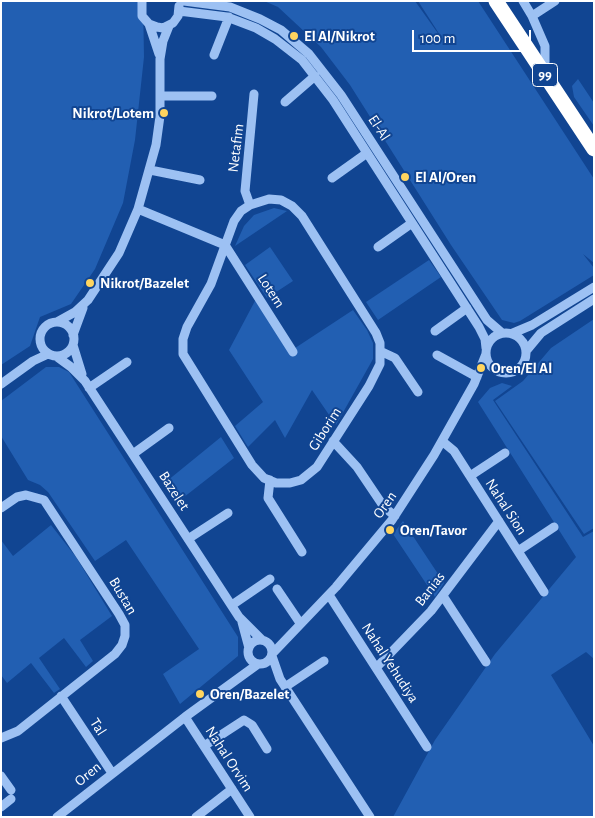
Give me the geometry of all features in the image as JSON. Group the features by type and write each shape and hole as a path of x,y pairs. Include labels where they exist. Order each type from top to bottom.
{"highway":[{"name":"99","path":"496,1 594,149"},
{"name":"99","path":"504,1 594,133"}],"street":[{"path":"142,1 142,16 149,24 160,59"},
{"path":"1,384 26,365 52,355 67,353 73,346 73,335 84,306 119,252 138,209 150,170 160,116 160,59 163,41 169,26 176,20 179,12 178,1"},
{"name":"El-Al","path":"184,1 230,7 260,19 281,30 309,54 341,95 487,320 502,333"},
{"path":"523,1 532,16 546,51 545,62"},
{"path":"532,16 555,1"},
{"name":"El-Al","path":"179,12 229,18 256,28 275,39 302,60 367,153 467,308 482,332 486,351"},
{"path":"214,55 229,18"},
{"path":"149,24 157,27 169,26"},
{"path":"285,102 315,76"},
{"name":"Netafim","path":"250,205 245,191 254,94"},
{"path":"160,96 212,96"},
{"path":"332,178 367,153"},
{"path":"150,170 200,180"},
{"path":"302,552 268,498 270,480 264,478 252,465 183,354 183,339 187,327 211,284 234,221 241,211 250,205 269,199 282,200 292,206 302,216 376,333 380,351 395,358 418,392"},
{"path":"138,209 225,245"},
{"path":"378,247 412,223"},
{"name":"Lotem","path":"225,245 293,352"},
{"path":"498,371 489,364 486,351 490,340 502,333 513,333 532,325 594,287"},
{"path":"437,355 475,381 498,371 512,372 523,364 526,351 534,339 594,299"},
{"path":"26,365 46,325 57,322 84,306"},
{"path":"435,331 467,308"},
{"path":"57,322 68,326 73,335"},
{"path":"513,333 522,340 526,351"},
{"path":"39,341 41,346 52,355"},
{"name":"Bazelet","path":"73,346 76,362 87,384 240,617 264,641"},
{"name":"Giborim","path":"270,480 290,483 312,474 368,386 380,364 380,351"},
{"name":"Oren","path":"272,654 329,595 395,516 442,441 475,381 486,351"},
{"name":"Bazelet","path":"52,355 71,367 87,384"},
{"path":"87,384 127,362"},
{"path":"133,454 169,428"},
{"name":"Nahal Sion","path":"442,441 454,452 544,592"},
{"path":"333,442 353,461 384,507 395,516"},
{"path":"470,476 505,453"},
{"name":"Bustan","path":"1,508 17,497 26,495 44,500 125,625 125,636 122,645 114,654 18,731 1,738"},
{"path":"188,539 228,512"},
{"name":"Banias","path":"376,668 396,650 443,596 499,521"},
{"path":"518,551 554,527"},
{"path":"232,605 270,579"},
{"path":"277,589 298,625"},
{"name":"Nahal Yehudiya","path":"329,595 427,747"},
{"path":"443,596 486,662"},
{"name":"Bazelet","path":"240,617 248,650"},
{"name":"Oren","path":"264,641 298,625"},
{"path":"280,679 260,664 252,661 248,650 256,641 264,641 271,646 280,679 370,817"},
{"name":"Oren","path":"233,681 242,667 248,650"},
{"path":"260,664 269,662 272,654"},
{"path":"285,687 324,661"},
{"name":"Oren","path":"57,817 185,717 233,681 260,664"},
{"name":"Tal","path":"61,696 112,773"},
{"name":"Nahal Orvim","path":"185,717 250,817"},
{"path":"204,746 244,720 250,722 267,749"},
{"path":"1,776 11,794 1,807"},
{"path":"196,817 232,789"}],"shaded area":[{"path":"1,1 143,1 144,57 135,140 123,203 95,269 71,304 40,317 30,346 1,365"},
{"path":"264,1 415,1 447,46 418,1 478,1 594,179 594,263 583,254 594,268 594,275 520,321 514,323 502,320 451,245 350,85 321,47 278,7"},
{"path":"578,79 594,103 594,126 574,97 572,86"},
{"path":"274,208 287,211 235,246 244,226 254,215"},
{"path":"270,247 293,281 267,298 245,265"},
{"path":"429,260 441,277 378,320 366,302"},
{"path":"256,299 289,352 353,310 367,330 373,343 373,359 336,425 312,390 285,438 275,420 248,447 235,426 263,402 229,350"},
{"path":"594,319 594,528 584,534 495,401 523,381 551,348"},
{"path":"46,367 59,367 69,372 238,637 238,656 180,704 163,674 199,649 126,540 95,561 48,492 40,485 28,480 1,436 1,401"},
{"path":"502,383 512,386 493,400 583,537 594,531 594,659 586,652 551,675 594,746 594,817 393,817 435,740 495,654 576,557 478,402 490,388"},
{"path":"221,437 234,458 179,501 167,481"},
{"path":"403,521 444,583 435,597 393,534"},
{"path":"51,525 76,557 112,616 80,640 93,661 86,667 64,638 39,658 60,689 54,693 31,663 7,683 1,675 1,540 13,556"}],"place":[{"name":"El Al/Nikrot","path":"294,36"},
{"name":"Nikrot/Lotem","path":"164,113"},
{"name":"El Al/Oren","path":"405,177"},
{"name":"Nikrot/Bazelet","path":"90,283"},
{"name":"Oren/El Al","path":"481,368"},
{"name":"Oren/Tavor","path":"390,530"},
{"name":"Oren/Bazelet","path":"200,694"}]}
